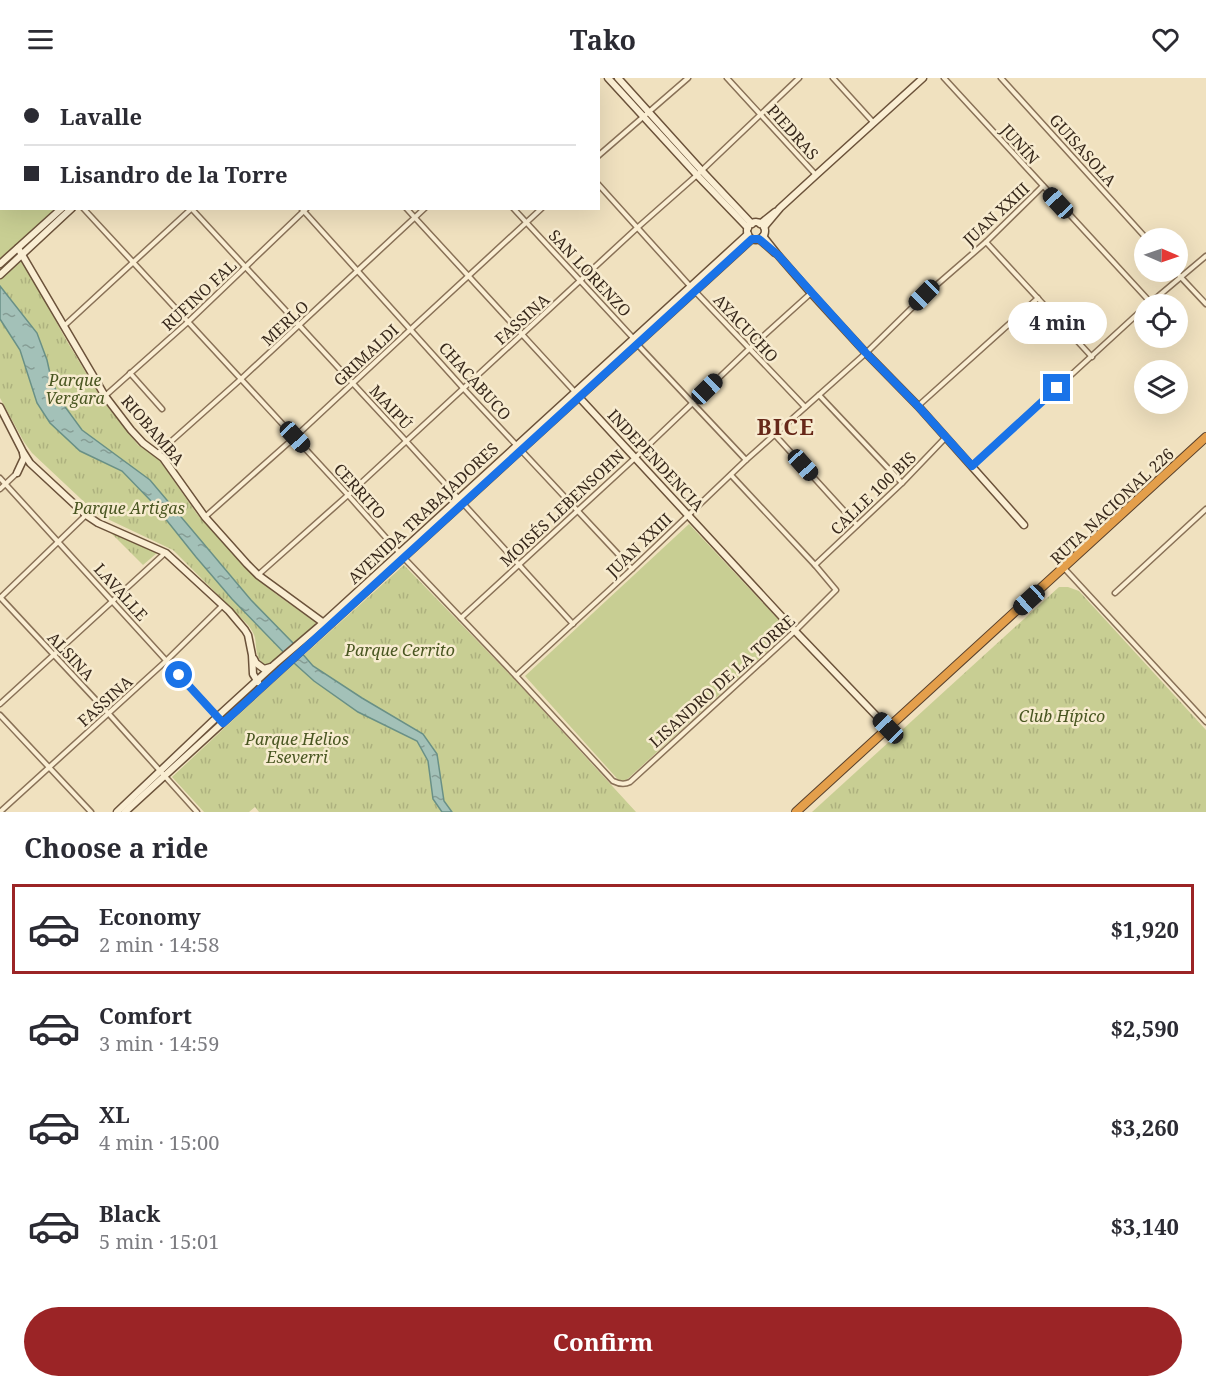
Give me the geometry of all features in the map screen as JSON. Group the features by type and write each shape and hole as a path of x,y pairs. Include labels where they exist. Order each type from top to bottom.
{"highway":[{"name":"RUTA NACIONAL 226","path":"796,812 1206,437"}],"main road":[{"path":"608,78 754,233 778,255 1024,525"},
{"path":"618,78 699,173"},
{"path":"754,233 769,216 923,78"},
{"path":"0,275 60,210"},
{"path":"0,264 20,251 70,210"},
{"path":"754,233 765,232 762,225"},
{"name":"AVENIDA TRABAJADORES","path":"117,812 223,723 314,636 754,233"},
{"name":"RIOBAMBA","path":"20,251 105,396 135,436 158,453 204,517 258,575 326,625"},
{"name":"INDEPENDENCIA","path":"578,395 795,631 888,728"},
{"path":"0,407 30,463 86,515 103,526 166,553 223,605 248,635 253,674 261,688"},
{"path":"18,473 24,458 23,452"},
{"path":"18,473 26,469 38,470"},
{"name":"AVENIDA TRABAJADORES","path":"125,812 217,717 274,666 314,636"},
{"path":"252,655 259,667 264,669 274,666"}],"street":[{"path":"600,154 688,78"},
{"name":"PIEDRAS","path":"728,78 816,175"},
{"name":"FASSINA","path":"258,575 407,442 799,78"},
{"path":"833,78 874,123"},
{"name":"JUNÍN","path":"944,78 1142,294"},
{"name":"GUISASOLA","path":"1001,78 1137,228"},
{"name":"AYACUCHO","path":"600,186 805,407"},
{"name":"JUAN XXIII","path":"516,676 746,460 866,353 924,295 986,242 1043,186"},
{"name":"CERRITO","path":"85,210 295,437 401,556 614,781 622,784"},
{"path":"64,326 190,210"},
{"name":"MAIPÚ","path":"192,210 573,624"},
{"name":"RUFINO FAL","path":"105,396 246,268 303,210"},
{"name":"CHACABUCO","path":"305,210 463,388 632,569"},
{"name":"INDEPENDENCIA","path":"408,210 578,395"},
{"name":"MERLO","path":"158,453 423,210"},
{"name":"SAN LORENZO","path":"515,210 746,460"},
{"name":"GRIMALDI","path":"204,517 295,437 540,210"},
{"path":"986,242 1092,357"},
{"path":"1188,272 1206,256"},
{"path":"1163,294 1177,282"},
{"path":"1186,282 1206,304"},
{"name":"MOISÉS LEBENSOHN","path":"461,618 811,293"},
{"path":"918,406 1038,298"},
{"path":"972,466 1134,317"},
{"path":"130,373 162,409"},
{"path":"819,395 902,483"},
{"path":"776,435 857,525"},
{"name":"CALLE 100 BIS","path":"815,565 902,483 946,437"},
{"path":"0,489 18,473"},
{"path":"731,475 815,565"},
{"name":"LAVALLE","path":"0,478 223,723"},
{"path":"1115,593 1206,509"},
{"path":"0,597 86,515"},
{"path":"0,704 166,553"},
{"name":"LISANDRO DE LA TORRE","path":"622,784 630,782 834,594 836,590 815,565"},
{"path":"1064,568 1206,722"},
{"name":"ALSINA","path":"0,597 197,812"},
{"name":"FASSINA","path":"0,812 109,714 223,605"},
{"path":"0,715 91,812"}],"green space":[{"path":"0,210 60,210 0,261"},
{"name":"Parque Vergara","path":"21,260 103,401 138,445 158,458 197,514 255,577 315,622 315,627 294,644 251,600 150,480 82,430 60,401 47,360 0,286 0,279"},
{"name":"Parque Artigas","path":"0,319 80,451 122,471 152,502 232,599 285,653 270,664 262,663 257,653 254,634 248,625 173,550 97,514 32,453 0,398"},
{"path":"689,524 789,631 622,784 525,676"},
{"path":"109,531 157,553 143,565"},
{"name":"Parque Cerrito","path":"404,565 516,681 636,812 452,812 444,801 437,754 362,698 313,666 304,655"},
{"name":"Club Hípico","path":"1059,587 1079,591 1206,730 1206,812 812,812"},
{"name":"Parque Helios Eseverri","path":"294,663 314,681 358,712 417,741 428,761 433,799 442,812 259,812 255,807 249,812 204,812 172,777"}],"water":[{"path":"0,286 37,333 60,400 82,430 150,480 251,600 313,666 423,734 437,754 444,801 452,812 442,812 433,799 428,761 417,741 358,712 314,681 232,599 152,502 122,471 80,451 50,423 37,403 20,350 0,319"}],"district":[{"name":"BICE","path":"786,427"}],"route":[{"path":"179,675 223,723 752,239 759,239 778,255 972,466 1057,388"}]}
